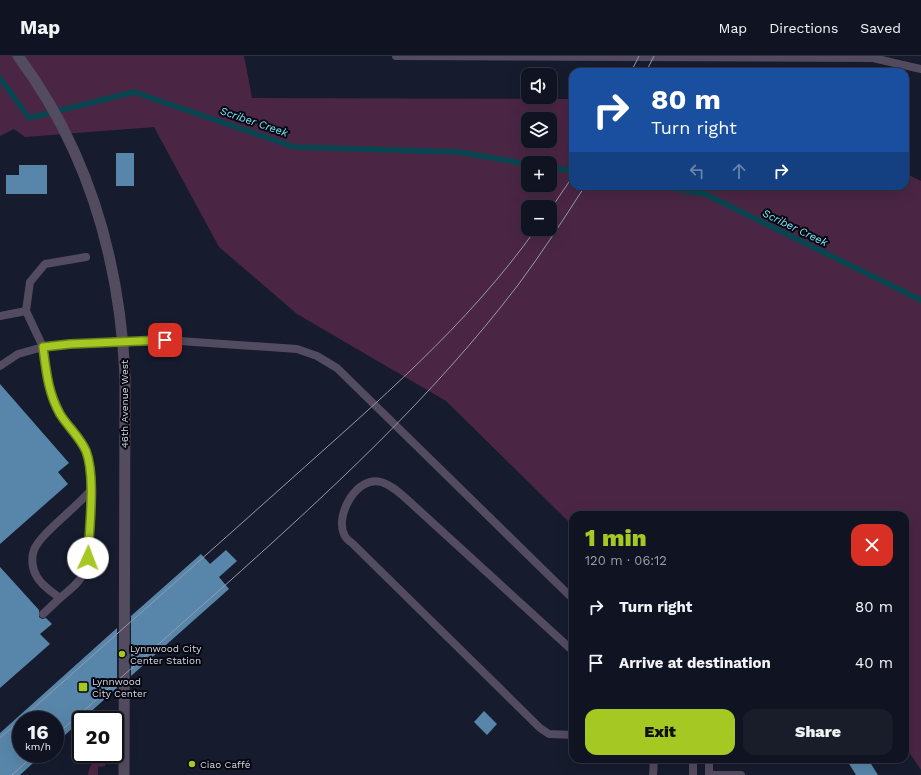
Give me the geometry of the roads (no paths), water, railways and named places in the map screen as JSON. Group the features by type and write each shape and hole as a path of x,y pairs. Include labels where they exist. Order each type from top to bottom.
{"street":[{"name":"46th Avenue West","path":"18,56 44,94 76,154 95,203 112,260 117,290 122,327 125,377 124,775"}],"lane":[{"path":"396,56 873,57 921,69"},
{"path":"43,614 75,585 84,573 88,558 90,491 89,461 86,451 55,403 46,372 43,347 26,312 30,282 45,264 86,257"},
{"path":"0,316 26,312"},
{"path":"0,366 18,354 43,347 70,344 165,340 290,347 317,356 337,368 569,595"},
{"path":"569,647 394,489 380,481 368,482 359,488 352,497 344,510 342,522 344,534 352,543 540,728 549,734 569,735"},
{"path":"60,598 38,578 33,565 34,549 40,540 79,505 90,491"},
{"path":"653,775 654,763"},
{"path":"693,763 693,775"},
{"path":"708,763 709,775 741,775"}],"waterway":[{"name":"Scriber Creek","path":"0,78 29,118 134,92 294,147 459,152 521,163"},
{"name":"Scriber Creek","path":"557,168 569,170"},
{"name":"Scriber Creek","path":"681,190 705,194 921,300"}],"tram line":[{"path":"633,68 639,56"},
{"path":"648,68 654,56"},
{"path":"557,200 569,182"},
{"path":"64,728 300,517 339,481 414,406 485,327 518,285 544,249 582,190"},
{"path":"0,738 355,422 420,362 481,298 531,236"},
{"path":"12,775 25,763"}],"place":[{"name":"Lynnwood City Center Station","path":"122,654"},
{"name":"Lynnwood City Center","path":"83,687"},
{"name":"Ciao Caffé","path":"192,764"}]}
